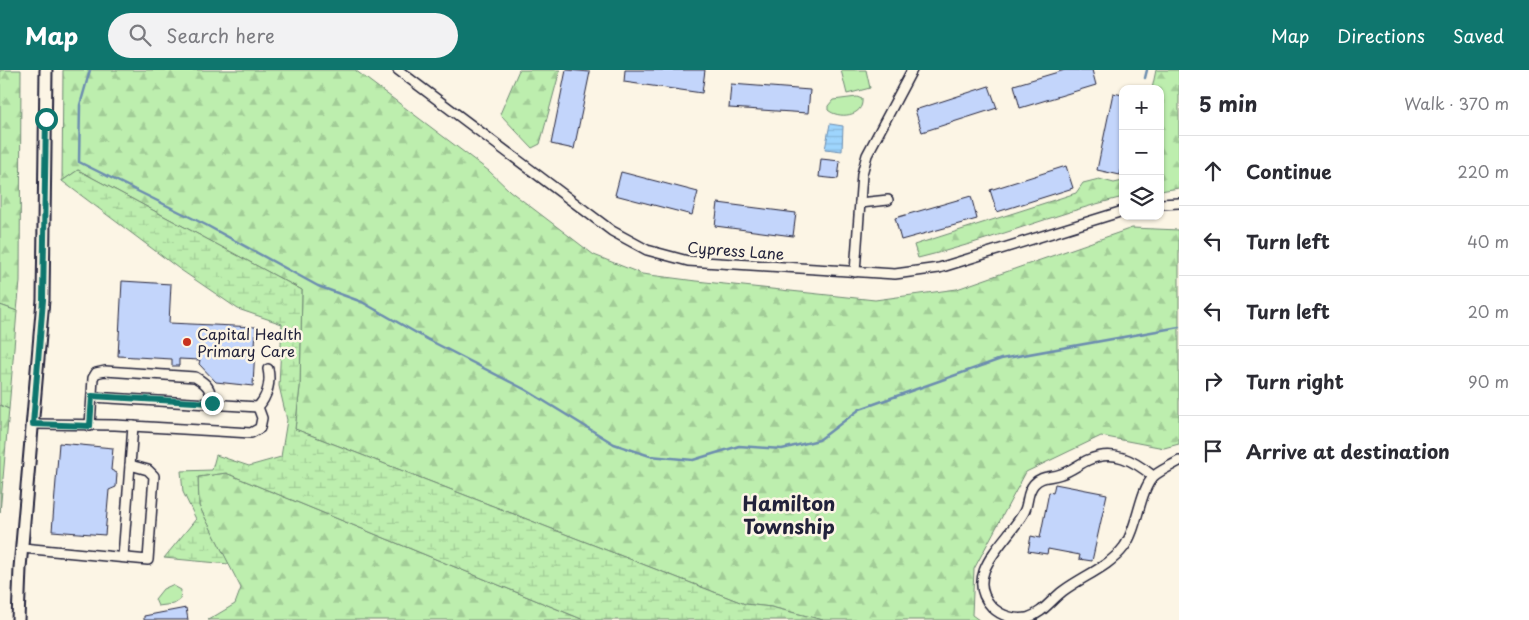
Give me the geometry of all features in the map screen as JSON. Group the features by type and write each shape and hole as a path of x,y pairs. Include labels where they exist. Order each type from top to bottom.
{"main road":[{"path":"18,620 45,261 46,70"}],"street":[{"name":"Cypress Lane","path":"398,70 612,231 647,250 688,262 895,274 939,268 1119,212"},
{"path":"855,272 862,174 867,155 912,70"},
{"path":"860,203 888,200"},
{"path":"1164,204 1179,203"},
{"path":"92,396 258,407 265,400 270,375 268,369"},
{"path":"90,426 93,378 96,373 105,371 195,377 206,383 212,391 212,403"},
{"path":"33,424 133,426 251,433 260,428 262,418 258,407"},
{"path":"123,557 133,426"},
{"path":"1153,476 1136,462 1113,455 1088,460 1062,474 1047,476 1034,484 1030,490 1025,511 984,569 982,584 992,607 1004,616 1015,619 1025,619 1038,614 1062,592 1112,559 1127,541 1153,476 1179,462"},
{"path":"22,548 148,560 154,476 148,470 130,465"}],"green space":[{"path":"0,70 21,70 20,282 17,311 0,305"},
{"path":"63,70 355,70 489,171 510,191 594,255 642,274 875,300 957,289 1132,228 1179,230 1179,444 1164,448 1101,436 1026,472 974,569 972,615 979,620 823,620 771,607 745,604 295,429 300,387 302,290 78,170 62,181"},
{"path":"519,70 560,70 540,144 532,148 500,114"},
{"path":"841,70 866,70 870,88 847,94"},
{"path":"1156,70 1179,70 1179,188 1164,190 1164,85 1153,85"},
{"path":"857,97 862,99 862,105 855,113 838,115 828,110 828,106 833,100"},
{"path":"78,170 302,290 300,387 295,429 745,604 771,607 823,620 584,620 226,473 198,477 199,506 229,564 164,558 196,519 183,492 181,471 212,470 216,455 249,466 281,457 287,420 279,386 282,324 238,309 178,268 62,181"},
{"path":"1099,179 1114,183 1119,182 1119,198 918,258 914,245 1076,193 1083,183"},
{"path":"0,305 17,311 9,409 0,405"},
{"path":"0,405 9,409 0,513"},
{"path":"226,473 584,620 208,620 235,604 241,588 199,506 198,477"},
{"path":"172,585 181,590 180,600 174,604 158,606 155,599 163,589"}],"water":[{"path":"830,124 843,126 842,151 825,149"}],"building":[{"path":"566,70 590,72 574,149 551,144"},
{"path":"625,70 705,70 702,93 624,82"},
{"path":"1065,70 1092,70 1096,85 1020,108 1014,85"},
{"path":"731,84 810,90 808,113 729,108"},
{"path":"989,86 997,108 922,132 915,110"},
{"path":"1113,93 1119,94 1119,175 1097,170"},
{"path":"821,159 840,161 838,179 819,177"},
{"path":"1066,166 1073,188 997,212 990,190"},
{"path":"621,172 698,192 692,215 615,195"},
{"path":"971,196 977,219 901,240 895,218"},
{"path":"718,203 796,213 793,236 715,226"},
{"name":"Capital Health Primary Care","path":"122,281 171,284 169,323 256,327 253,386 216,382 199,364 200,360 179,359 179,366 172,366 172,359 118,356"},
{"path":"59,443 113,448 111,470 117,473 116,487 109,490 105,535 52,531"},
{"path":"1055,484 1107,494 1092,561 1079,559 1080,555 1048,549 1047,554 1028,551 1031,536 1040,538 1049,492 1053,493"},
{"path":"186,608 188,620 144,620 144,616"}],"waterway":[{"path":"90,70 80,105 79,162 206,225 318,286 362,302 427,339 526,390 614,444 650,456 693,460 739,446 782,449 819,440 860,409 1001,359 1179,327"},
{"path":"1145,78 1147,70"}],"place":[{"name":"Capital Health Primary Care","path":"187,342"}],"district":[{"name":"Hamilton Township","path":"789,514"}],"route":[{"path":"46,119 45,261 33,424 90,426 92,396 212,403"}]}
